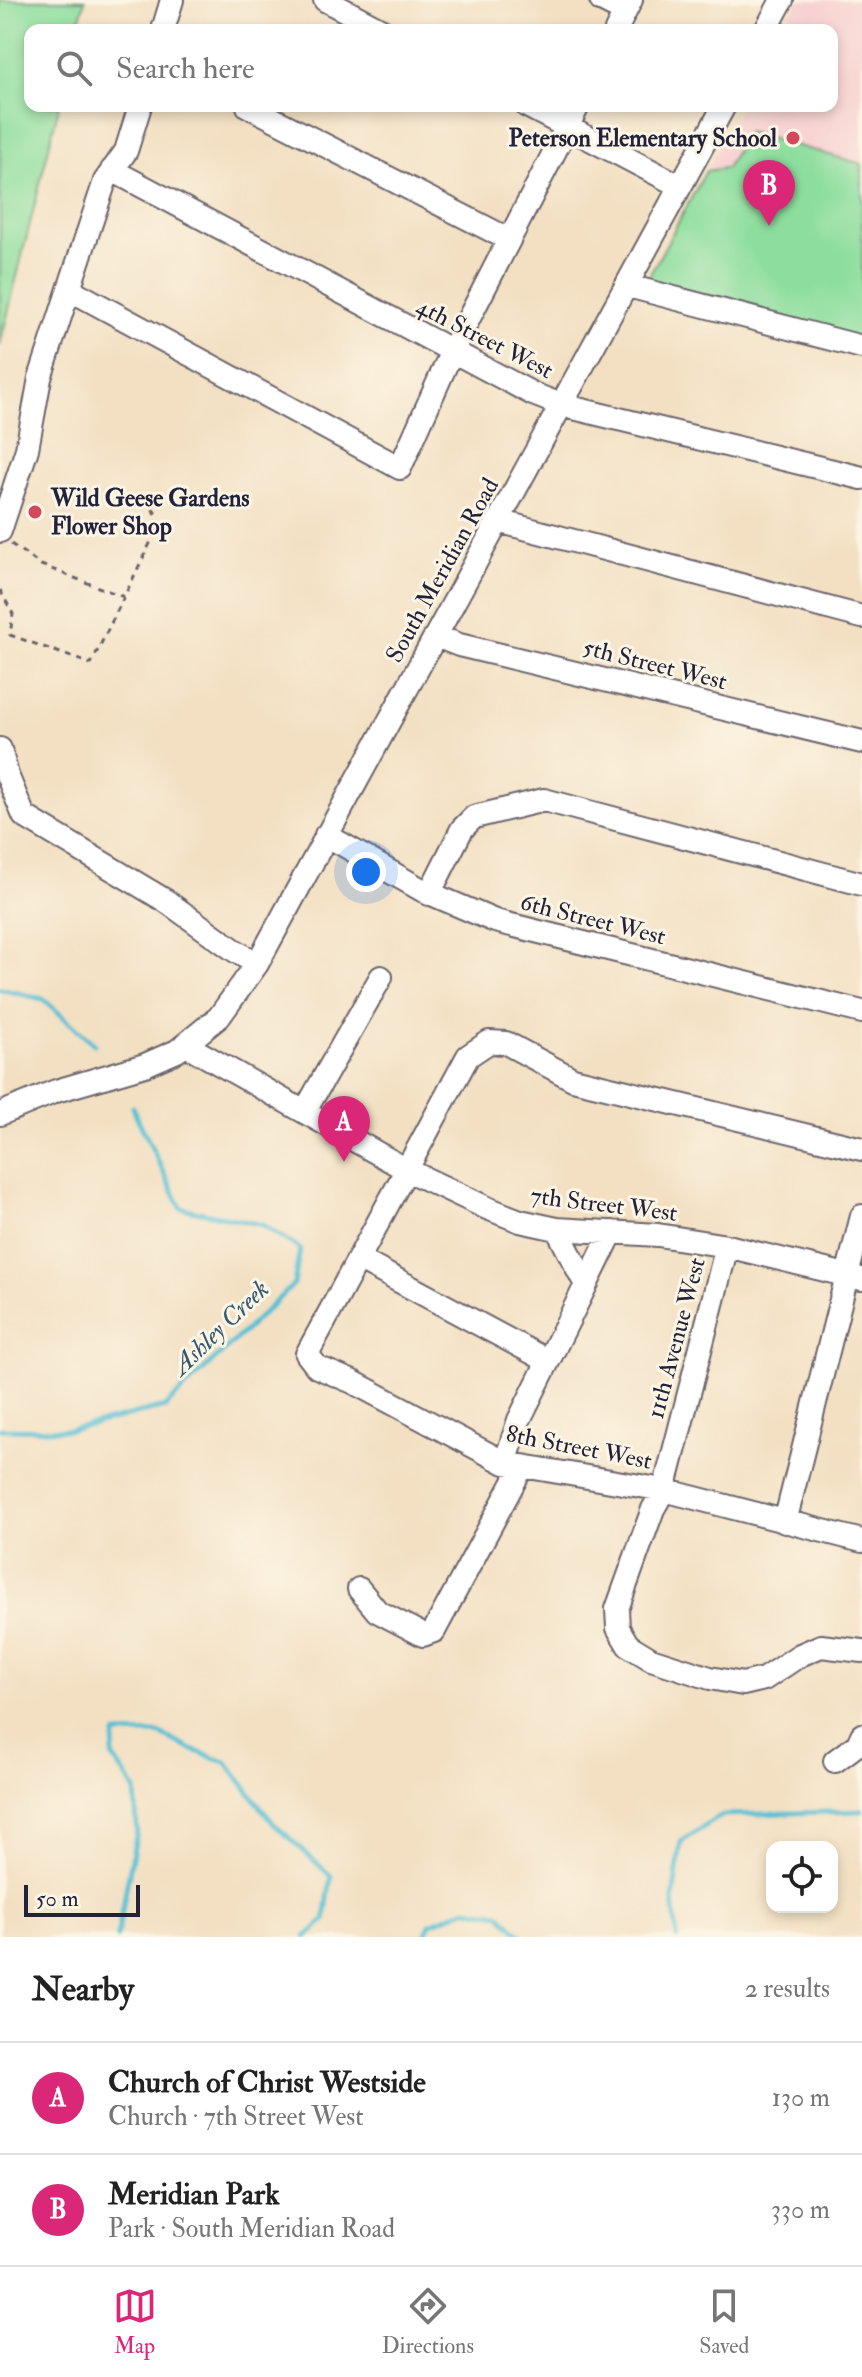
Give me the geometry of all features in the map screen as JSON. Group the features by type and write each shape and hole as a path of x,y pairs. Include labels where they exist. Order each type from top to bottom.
{"street":[{"path":"165,24 172,0"},
{"path":"325,0 371,24"},
{"path":"601,0 624,14"},
{"path":"769,24 782,0"},
{"path":"4,537 27,449 40,378 105,181 126,151 138,112"},
{"path":"260,112 508,239"},
{"path":"539,112 680,186"},
{"path":"69,289 400,468 452,351 575,112"},
{"name":"South Meridian Road","path":"0,1114 56,1091 156,1061 186,1045 219,1017 257,964 721,112"},
{"name":"4th Street West","path":"112,170 533,394 561,405 862,478"},
{"path":"628,286 862,347"},
{"path":"498,521 862,617"},
{"name":"5th Street West","path":"436,636 459,645 862,742"},
{"path":"0,749 24,816 166,901 257,964"},
{"path":"429,894 462,829 474,817 544,800 862,884"},
{"name":"6th Street West","path":"326,835 429,894 495,921 862,1012"},
{"path":"305,1111 381,977"},
{"path":"548,1361 360,1260 468,1056 489,1042 506,1043 573,1079 862,1149"},
{"name":"7th Street West","path":"186,1045 407,1170 520,1221 557,1229 658,1235 727,1246 855,1277"},
{"path":"785,1522 855,1277 862,1216"},
{"path":"557,1229 586,1285"},
{"path":"359,1589 377,1611 423,1635 434,1631 514,1465 519,1420 612,1232"},
{"name":"11th Avenue West","path":"727,1246 664,1490 653,1509 617,1609 618,1628 628,1645 651,1659 710,1678 743,1684 764,1679 800,1655 821,1646 833,1645 862,1651"},
{"name":"8th Street West","path":"360,1260 307,1354 317,1367 353,1382 514,1465 664,1490 862,1541"},
{"path":"835,1761 858,1744 862,1735"}],"path":[{"path":"0,590 13,614 10,635 91,664 157,529 155,512 137,494"},
{"path":"4,537 41,565 124,597"}],"shaded area":[{"name":"Peterson Elementary School","path":"799,0 862,0 862,339 647,280 738,112 838,112 838,24 785,24"}],"green space":[{"path":"0,0 85,0 79,24 24,24 24,112 58,112 0,345"},
{"name":"Peterson Elementary School","path":"747,132 862,164 862,339 647,280 706,171 726,168"}],"waterway":[{"name":"Ashley Creek","path":"0,989 43,999 94,1044"},
{"name":"Ashley Creek","path":"0,1429 70,1430 165,1407 294,1284 300,1249 263,1225 181,1208 132,1107"},
{"name":"Ashley Creek","path":"117,1937 137,1831 135,1789 112,1756 116,1734 159,1733 226,1762 274,1824 331,1876 325,1920 306,1937"},
{"name":"Ashley Creek","path":"677,1937 673,1899 681,1842 722,1815 862,1811"},
{"name":"Ashley Creek","path":"425,1937 430,1924 466,1909 500,1914 523,1937"}],"place":[{"name":"Peterson Elementary School","path":"793,138"},
{"name":"Meridian Park","path":"769,226"},
{"name":"Wild Geese Gardens Flower Shop","path":"35,512"},
{"name":"Church of Christ Westside","path":"344,1162"}]}
